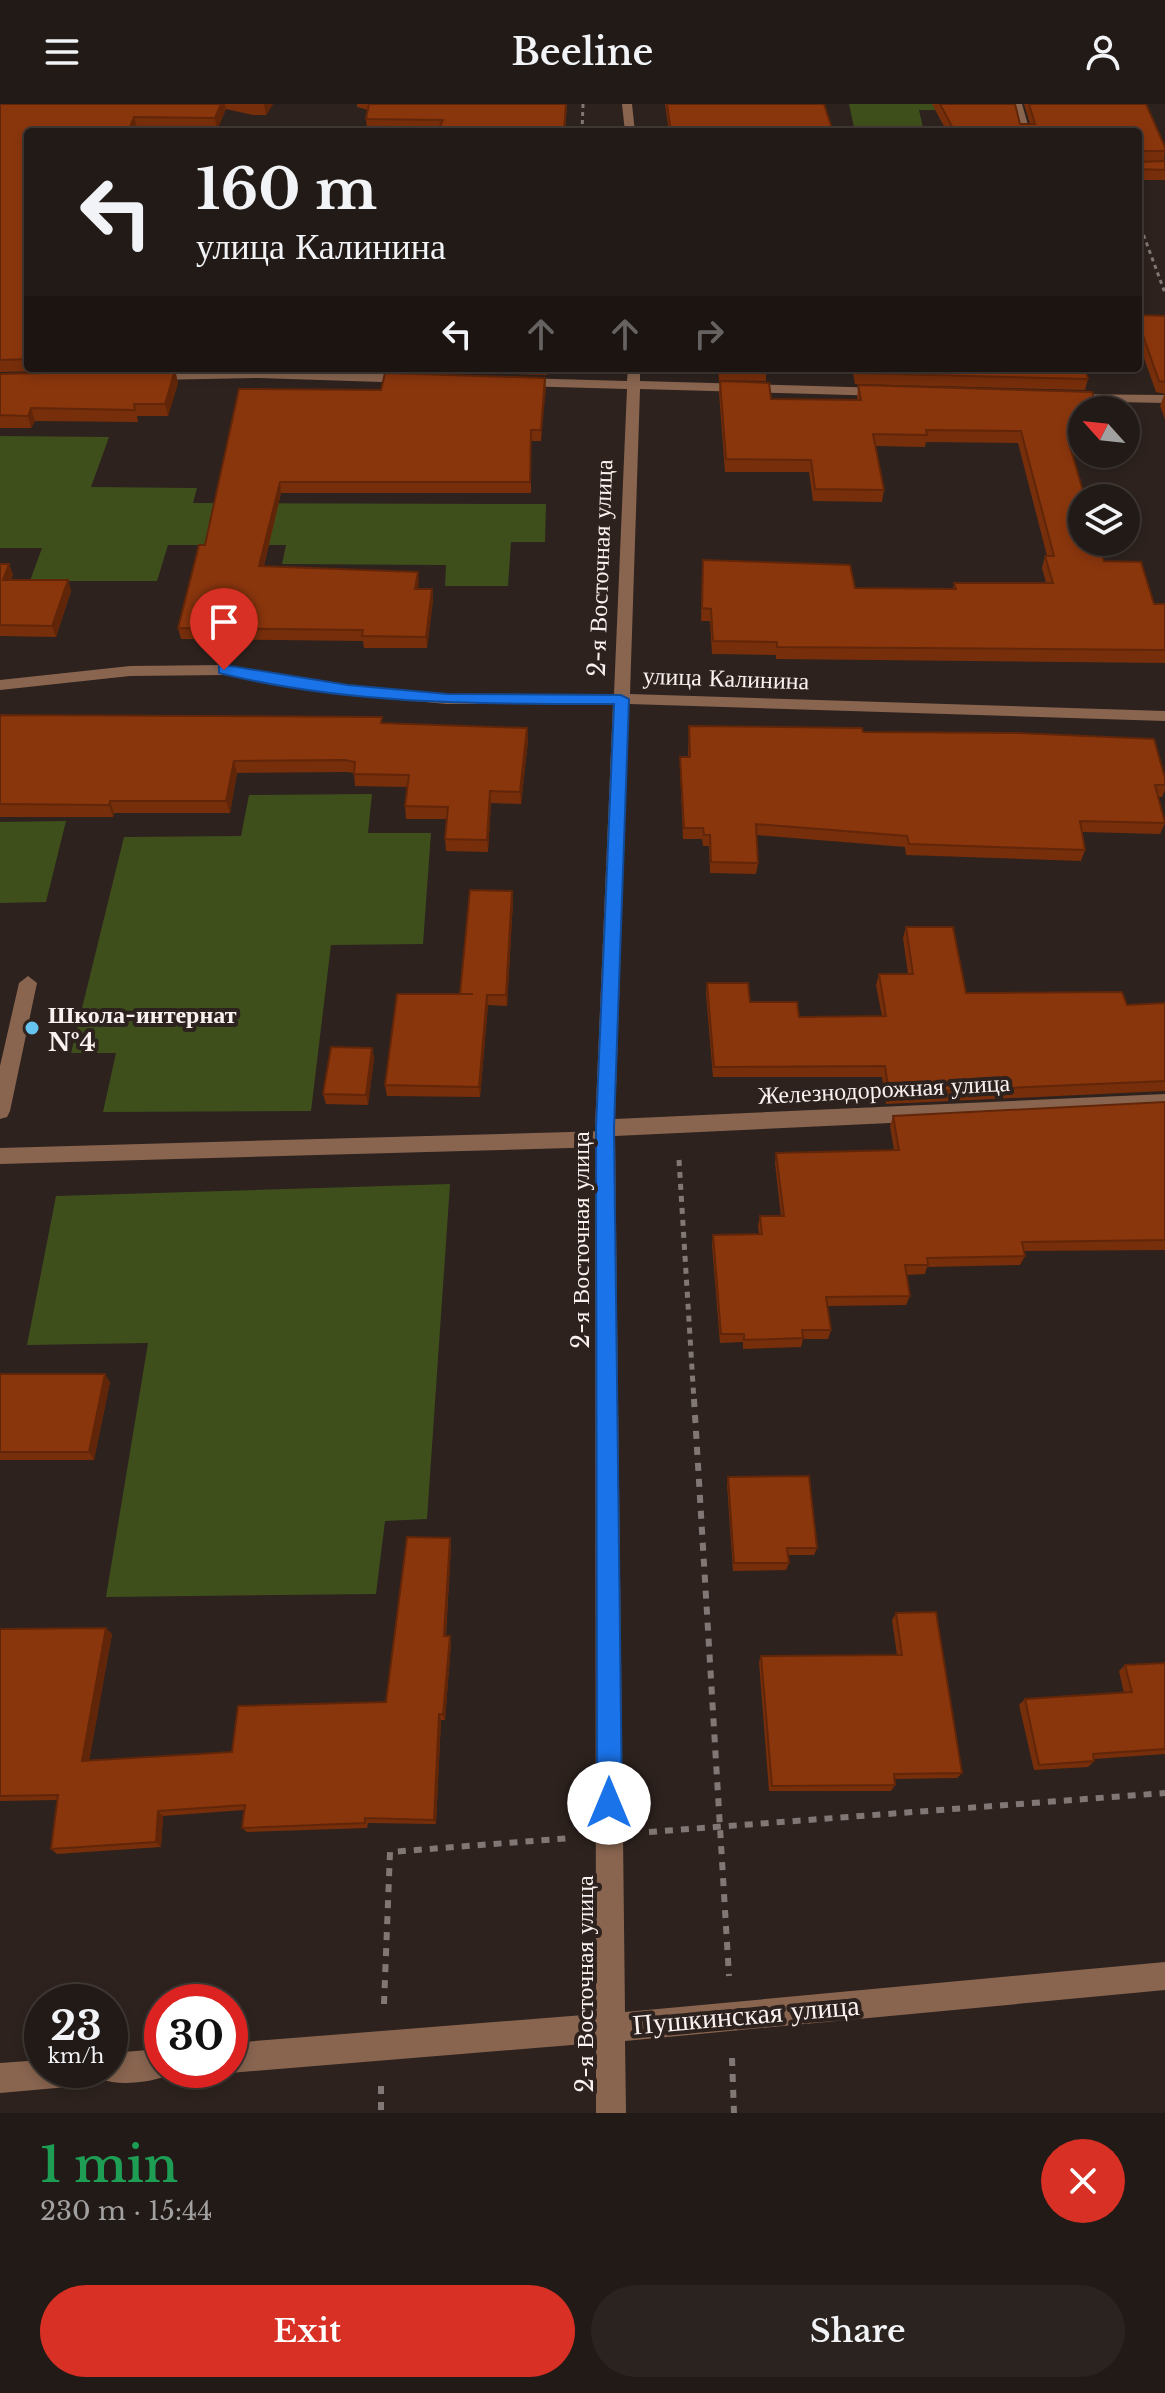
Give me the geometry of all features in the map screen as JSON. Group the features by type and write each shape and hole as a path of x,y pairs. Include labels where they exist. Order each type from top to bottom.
{"street":[{"path":"627,104 630,128"},
{"path":"1017,104 1024,128"},
{"path":"137,377 259,374 432,380"},
{"path":"510,382 634,377 899,392"},
{"name":"2-я Восточная улица","path":"611,2113 605,1133 634,377"},
{"path":"1056,396 1165,399"},
{"name":"улица Калинина","path":"0,685 130,671 224,670 348,690 447,699 621,699 1165,716"},
{"path":"0,1111 28,983"},
{"name":"Железнодорожная улица","path":"0,1156 605,1133 677,1124 1165,1102"},
{"name":"Пушкинская улица","path":"248,2056 731,2018 1165,1976"},
{"path":"0,2078 24,2076"}],"path":[{"path":"582,128 583,104"},
{"path":"1142,231 1165,293"},
{"path":"677,1124 721,1827 734,2113"},
{"path":"381,2113 390,1852 1165,1793"}],"green space":[{"path":"849,104 994,104 997,110 919,110 923,128 854,128"},
{"path":"0,436 109,437 91,487 197,488 193,503 546,504 545,542 511,542 508,586 445,586 446,565 282,564 286,545 168,545 157,581 30,581 42,548 0,548"},
{"path":"372,794 368,833 431,833 423,944 331,945 311,1111 103,1112 116,1053 71,1053 124,837 241,836 249,795"},
{"path":"66,821 46,902 0,903 0,822"},
{"path":"450,1184 427,1519 385,1521 376,1594 106,1597 148,1343 27,1345 56,1196"}],"building":[{"path":"0,104 221,104 215,118 134,117 130,128 24,128 24,359 0,360"},
{"path":"369,104 566,104 564,128 439,128 443,120 366,119"},
{"path":"667,104 824,104 832,128 670,128"},
{"path":"940,104 1015,104 1020,124 1035,124 1029,104 1146,104 1165,151 1142,151 1142,128 953,128"},
{"path":"1165,161 1165,170 1142,169 1142,162"},
{"path":"1142,315 1165,316 1165,382 1159,381 1142,332"},
{"path":"174,372 165,404 134,404 135,410 31,408 28,416 0,415 0,374"},
{"path":"1086,372 1088,379 856,373"},
{"path":"385,373 545,378 541,430 531,430 530,482 280,482 259,566 418,572 415,589 432,589 426,637 362,636 363,630 178,628 199,545 205,545 239,389 381,390"},
{"path":"720,381 769,383 771,399 861,400 858,385 1092,392 1093,396 1068,396 1068,468 1076,468 1081,484 1068,484 1068,556 1102,556 1104,561 1141,562 1154,604 1165,604 1165,650 777,647 777,642 713,641 711,609 702,608 703,560 850,565 855,588 956,589 954,583 1053,583 1045,556 1054,556 1021,431 926,430 927,435 873,434 884,490 815,489 811,460 726,459"},
{"path":"0,564 9,564 3,580 68,580 52,626 0,625"},
{"path":"0,715 382,717 381,723 527,728 520,792 490,791 487,840 445,839 448,807 405,806 409,775 354,774 355,762 345,760 234,761 226,801 110,801 109,805 0,804"},
{"path":"689,726 862,728 863,732 1018,733 1154,739 1165,778 1165,785 1155,785 1165,823 1080,821 1085,850 909,844 907,836 756,824 758,863 711,862 710,835 704,835 703,828 684,828 680,757 690,757"},
{"path":"470,890 512,891 506,995 487,995 479,1087 385,1085 397,994 460,994"},
{"path":"906,927 953,927 966,993 1122,992 1127,1005 1165,1003 1165,1081 889,1093 885,1066 714,1067 707,983 748,983 750,1002 797,1002 799,1017 886,1016 879,974 913,974"},
{"path":"331,1047 372,1048 366,1095 323,1094"},
{"path":"1165,1102 1165,1240 1022,1242 1025,1256 927,1258 928,1265 905,1265 910,1296 826,1297 831,1330 802,1330 803,1338 744,1340 744,1334 721,1334 713,1235 762,1234 760,1216 784,1216 776,1153 899,1150 893,1116"},
{"path":"0,1374 105,1374 89,1452 0,1452"},
{"path":"809,1476 817,1548 787,1548 789,1563 734,1563 728,1477"},
{"path":"407,1537 450,1538 444,1636 450,1636 443,1715 439,1714 434,1820 365,1818 365,1823 242,1828 245,1805 158,1811 156,1842 51,1849 58,1795 0,1796 0,1629 106,1628 82,1761 232,1752 238,1706 386,1702"},
{"path":"936,1612 962,1773 894,1774 895,1785 772,1786 761,1656 902,1655 896,1613"},
{"path":"1165,1663 1165,1749 1093,1754 1094,1761 1039,1765 1025,1699 1132,1692 1125,1665"}],"place":[{"name":"Школа-интернат №4","path":"32,1028"}],"route":[{"path":"224,670 348,690 447,699 621,699 605,1128 609,1803"}]}
